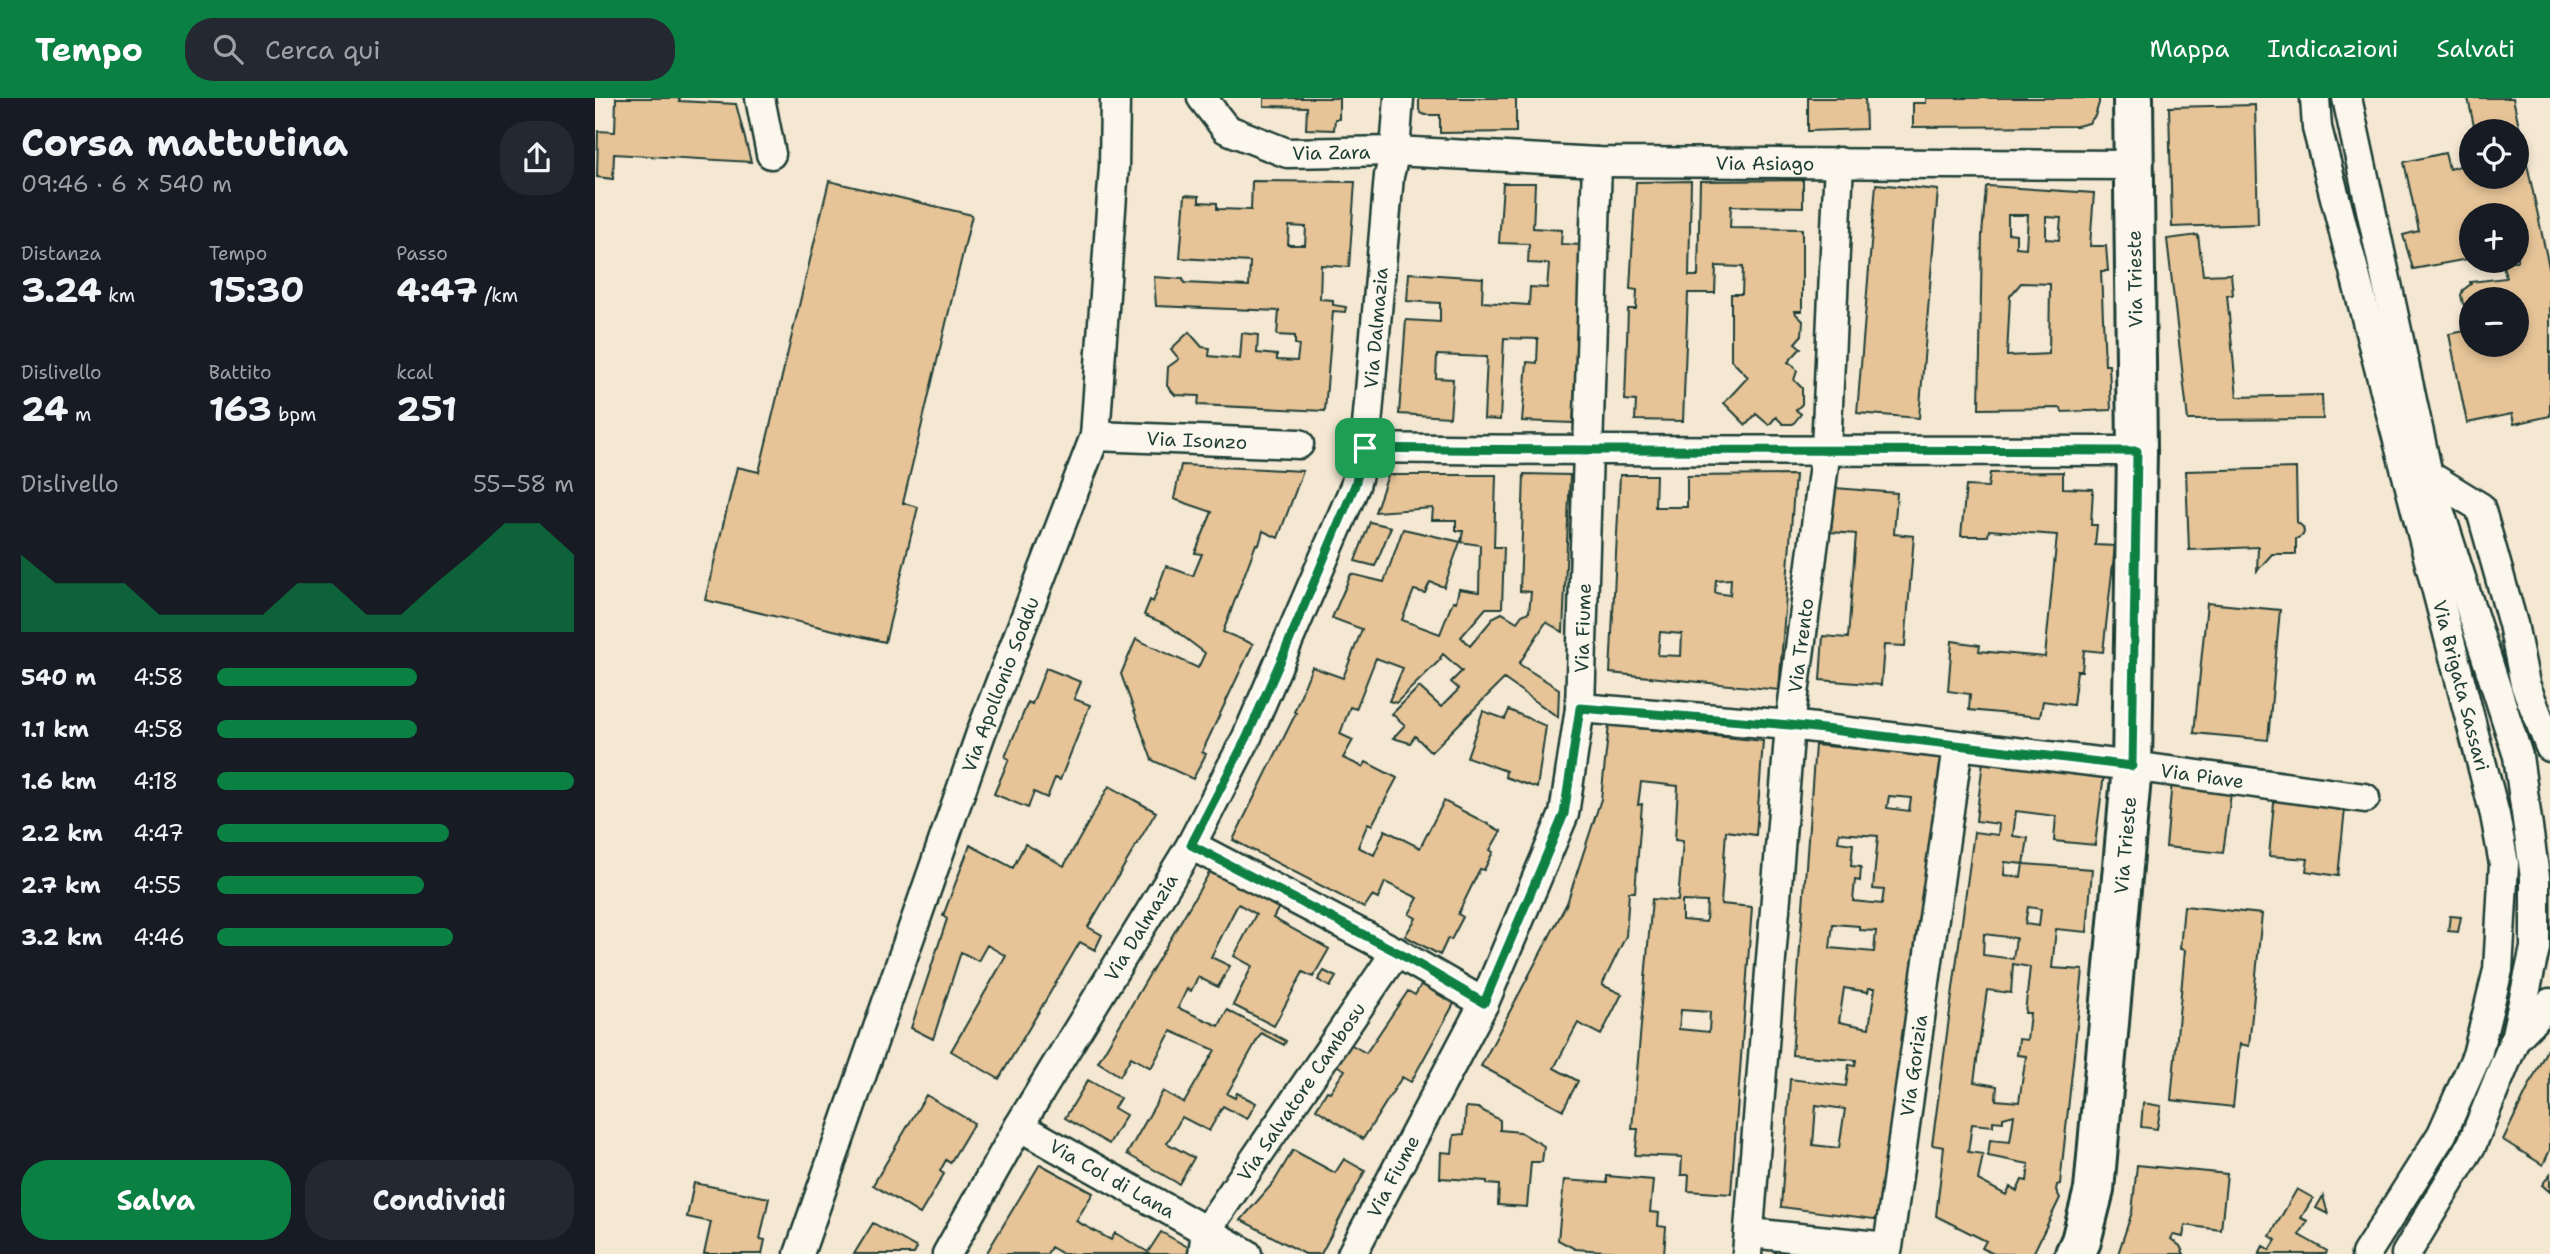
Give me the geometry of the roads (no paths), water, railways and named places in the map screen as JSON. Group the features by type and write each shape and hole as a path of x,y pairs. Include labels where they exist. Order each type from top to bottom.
{"main road":[{"name":"Via Trieste","path":"2075,1254 2094,1190 2132,766 2137,451 2133,98"}],"street":[{"path":"760,98 771,154"},
{"name":"Via Apollonio Soddu","path":"799,1254 981,733 1095,436 1114,167 1115,98"},
{"name":"Via Zara","path":"1202,98 1226,129 1287,153 1395,151"},
{"name":"Via Dalmazia","path":"947,1254 1019,1126 1191,845 1247,737 1355,485 1365,448 1389,176 1395,151 1399,98"},
{"name":"Via Brigata Sassari","path":"2315,98 2317,128 2495,815 2504,864 2498,970 2477,1055 2442,1135 2366,1254"},
{"name":"Via Brigata Sassari","path":"2347,98 2428,475 2518,756 2535,877 2535,948 2515,1039 2472,1144 2406,1254"},
{"name":"Via Asiago","path":"1395,151 1597,162 2133,165"},
{"name":"Via Fiume","path":"1352,1254 1484,1003 1564,814 1580,708 1597,162"},
{"name":"Via Trento","path":"1748,1243 1790,725 1826,449 1839,162"},
{"name":"Via Isonzo","path":"1095,436 1299,444"},
{"path":"1365,448 1587,452 1826,449 2137,451"},
{"path":"2428,475 2480,507 2513,624 2525,684 2550,747"},
{"path":"2525,684 2550,700"},
{"name":"Via Piave","path":"1580,708 1790,725 2132,766 2365,798"},
{"name":"Via Gorizia","path":"1748,1243 1888,1247 1958,746"},
{"path":"1191,845 1397,952 1484,1003"},
{"name":"Via Salvatore Cambosu","path":"1204,1243 1397,952"},
{"name":"Via Brigata Sassari","path":"2515,1039 2550,1003"},
{"name":"Via Col di Lana","path":"1019,1126 1204,1243 1247,1254"}]}
